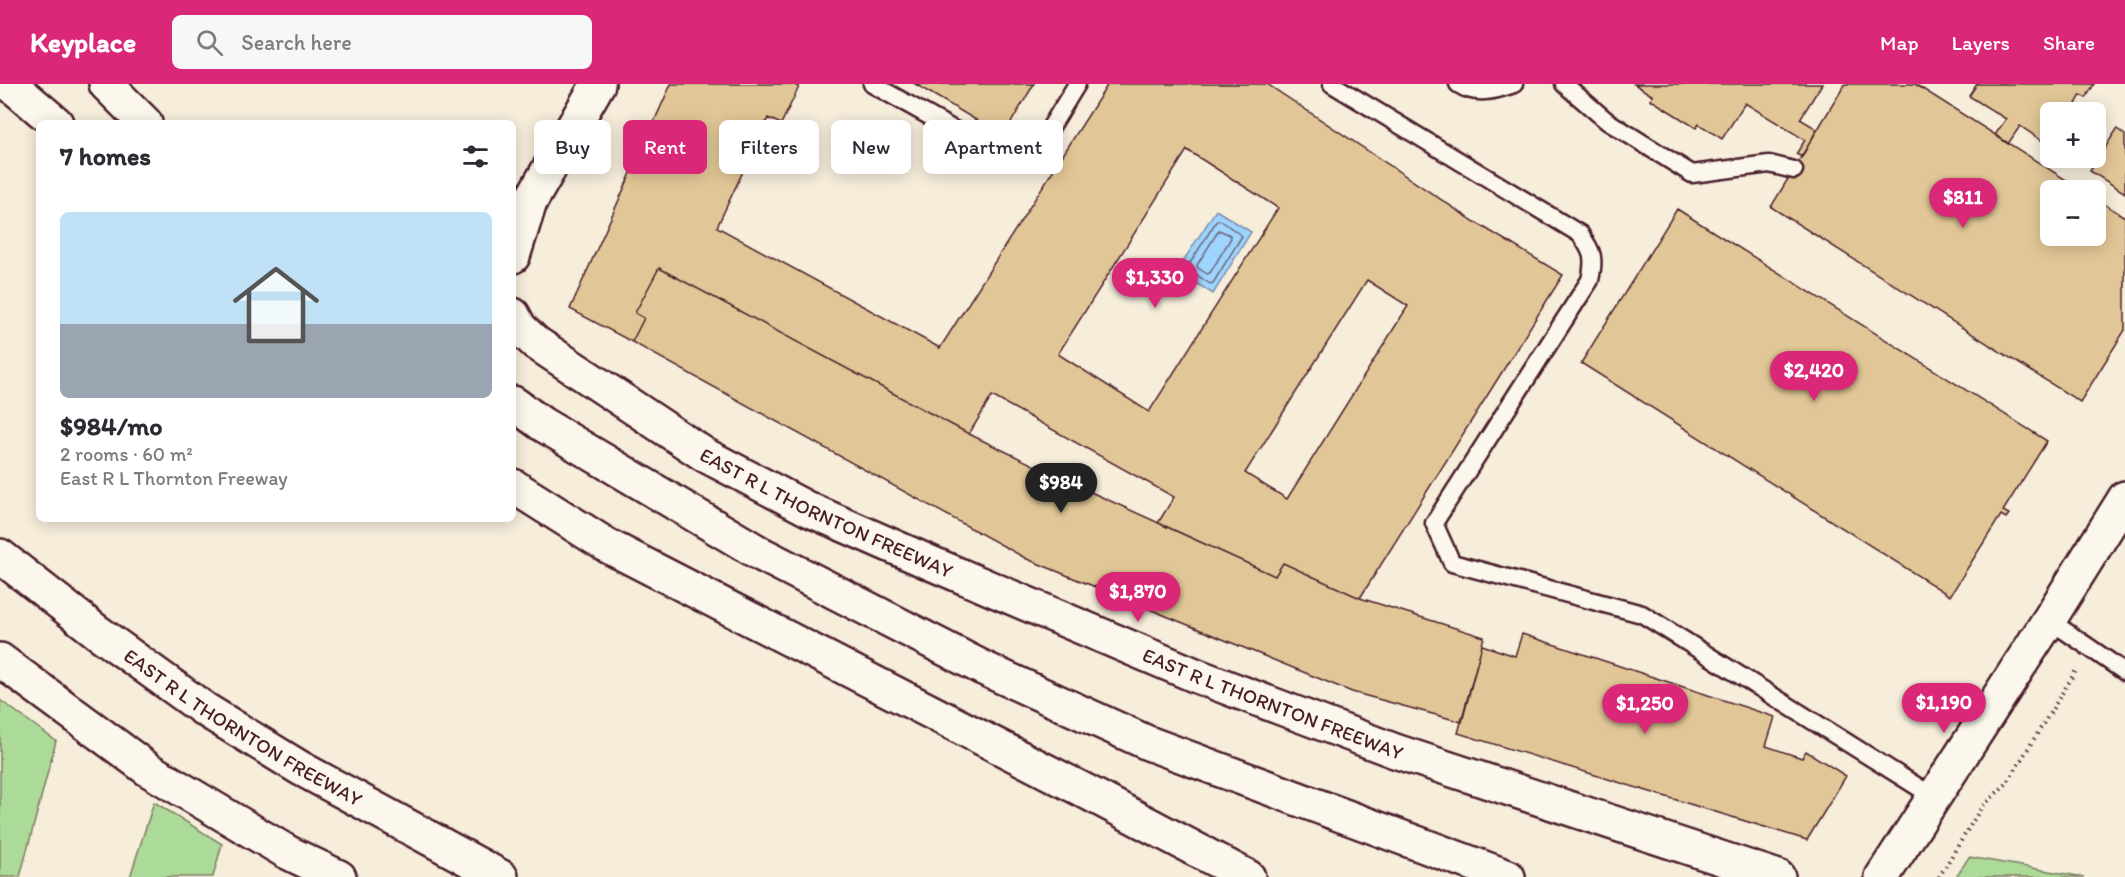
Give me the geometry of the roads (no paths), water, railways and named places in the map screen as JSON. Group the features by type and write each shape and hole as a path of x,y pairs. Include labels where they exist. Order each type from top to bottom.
{"main road":[{"path":"10,84 52,120"},
{"path":"106,84 142,120"},
{"path":"516,246 530,202 598,84"},
{"name":"EAST R L THORNTON FREEWAY","path":"516,321 520,328 536,343 705,455 808,509 1197,675 1384,747 1778,877"},
{"path":"516,406 542,424 761,554 983,668 1149,743 1498,873 1519,877"},
{"path":"516,488 608,546 1248,877"},
{"path":"1882,877 2049,620 2125,498"},
{"name":"EAST R L THORNTON FREEWAY","path":"0,556 96,631 204,709 300,768 501,877"},
{"path":"0,660 149,770 287,852 339,877"}],"lane":[{"path":"872,84 1006,159 1023,158 1038,148 1077,84"},
{"path":"1332,84 1580,234 1591,249 1594,262 1590,280 1434,523 1452,563 1642,614 1934,797"},
{"path":"1458,84 1466,89 1487,92 1514,84"},
{"path":"1564,84 1607,121 1692,174 1769,165 1794,170"},
{"path":"2049,620 2125,672"}],"water":[{"path":"1216,210 1251,232 1213,294 1177,271"}]}
